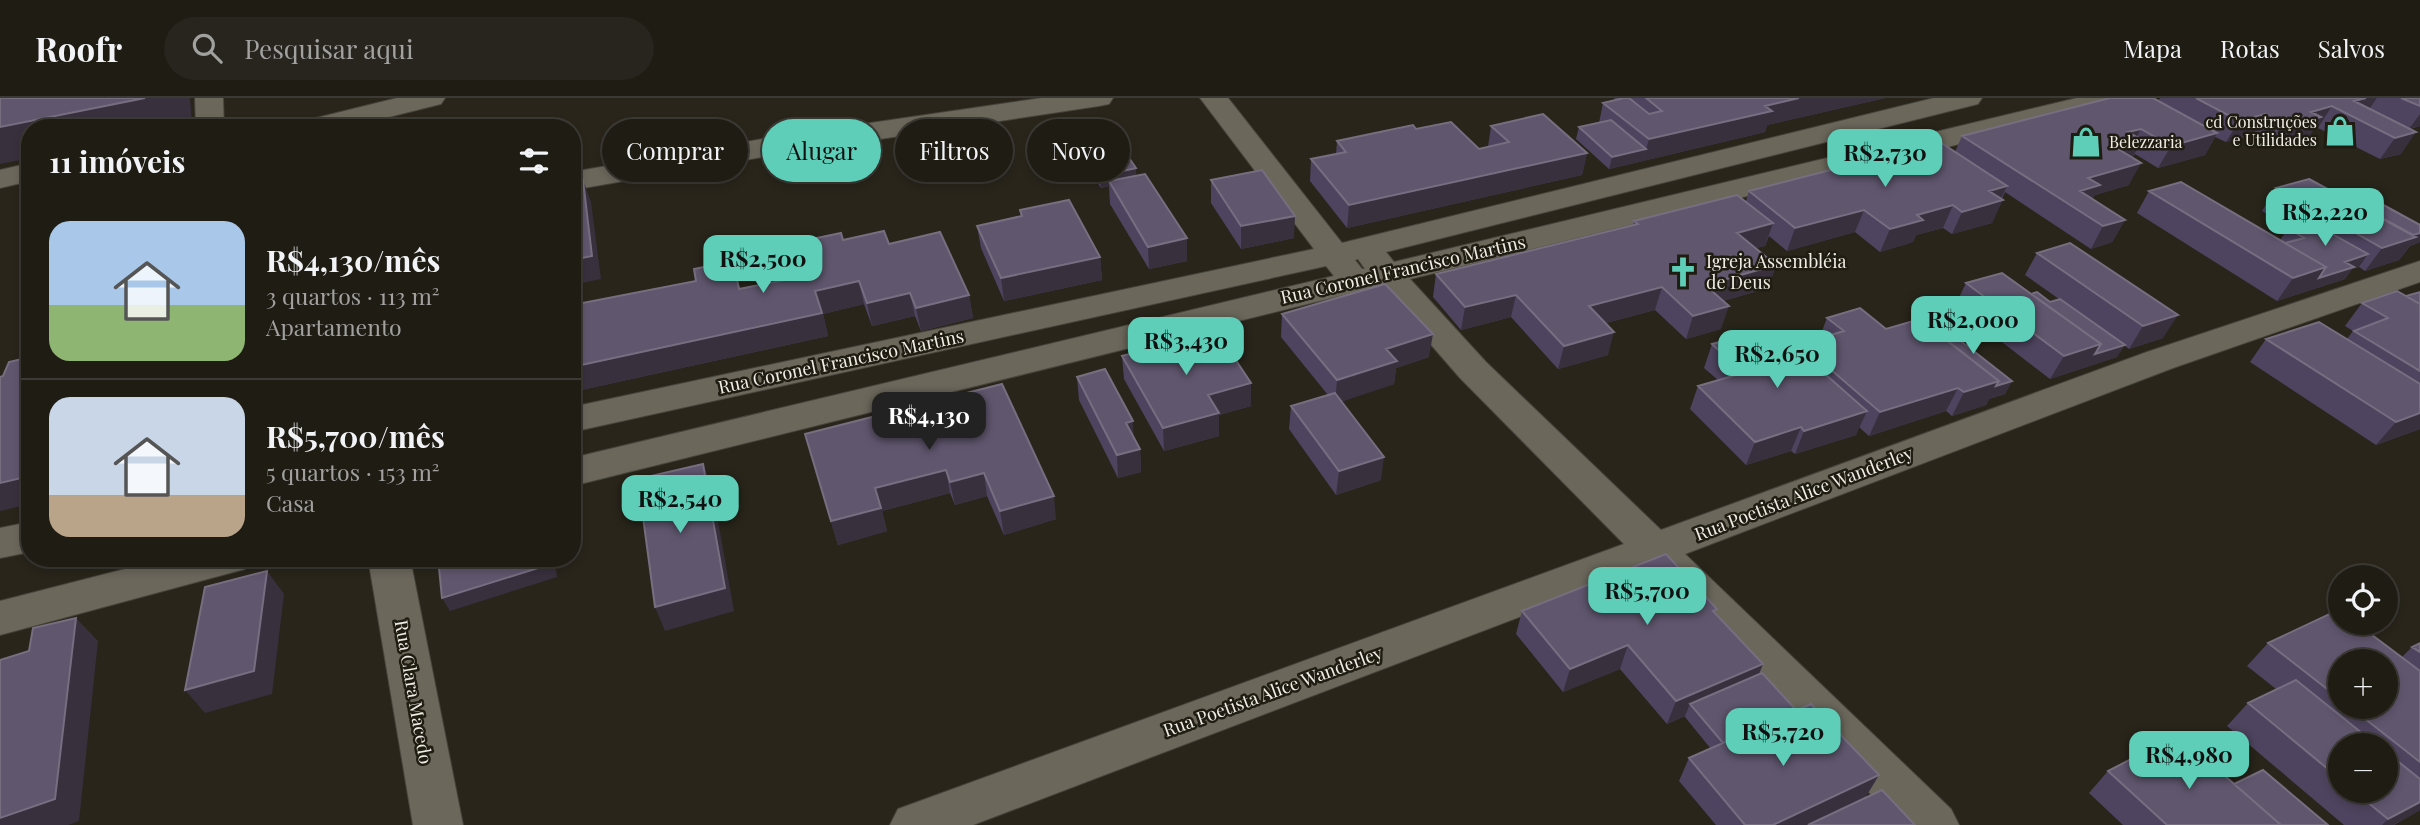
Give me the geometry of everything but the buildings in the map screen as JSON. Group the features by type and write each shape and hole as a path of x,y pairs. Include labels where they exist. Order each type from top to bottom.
{"street":[{"path":"209,98 210,119"},
{"path":"346,119 430,98"},
{"path":"581,179 774,146 1100,98"},
{"path":"1214,98 1360,264 1473,370 1934,825"},
{"name":"Rua Coronel Francisco Martins","path":"581,470 1360,264 1968,98"},
{"name":"Rua Coronel Francisco Martins","path":"581,419 1360,264 2112,98"},
{"path":"0,179 21,174"},
{"name":"Rua Poetista Alice Wanderley","path":"915,825 2160,360 2420,271"},
{"path":"0,543 21,539"},
{"path":"0,618 172,567"},
{"name":"Rua Clara Macedo","path":"390,567 438,825"}],"place":[{"name":"cd Construções e Utilidades","path":"2340,131"},
{"name":"Belezzaria","path":"2086,142"},
{"name":"Igreja Assembléia de Deus","path":"1683,272"}]}
